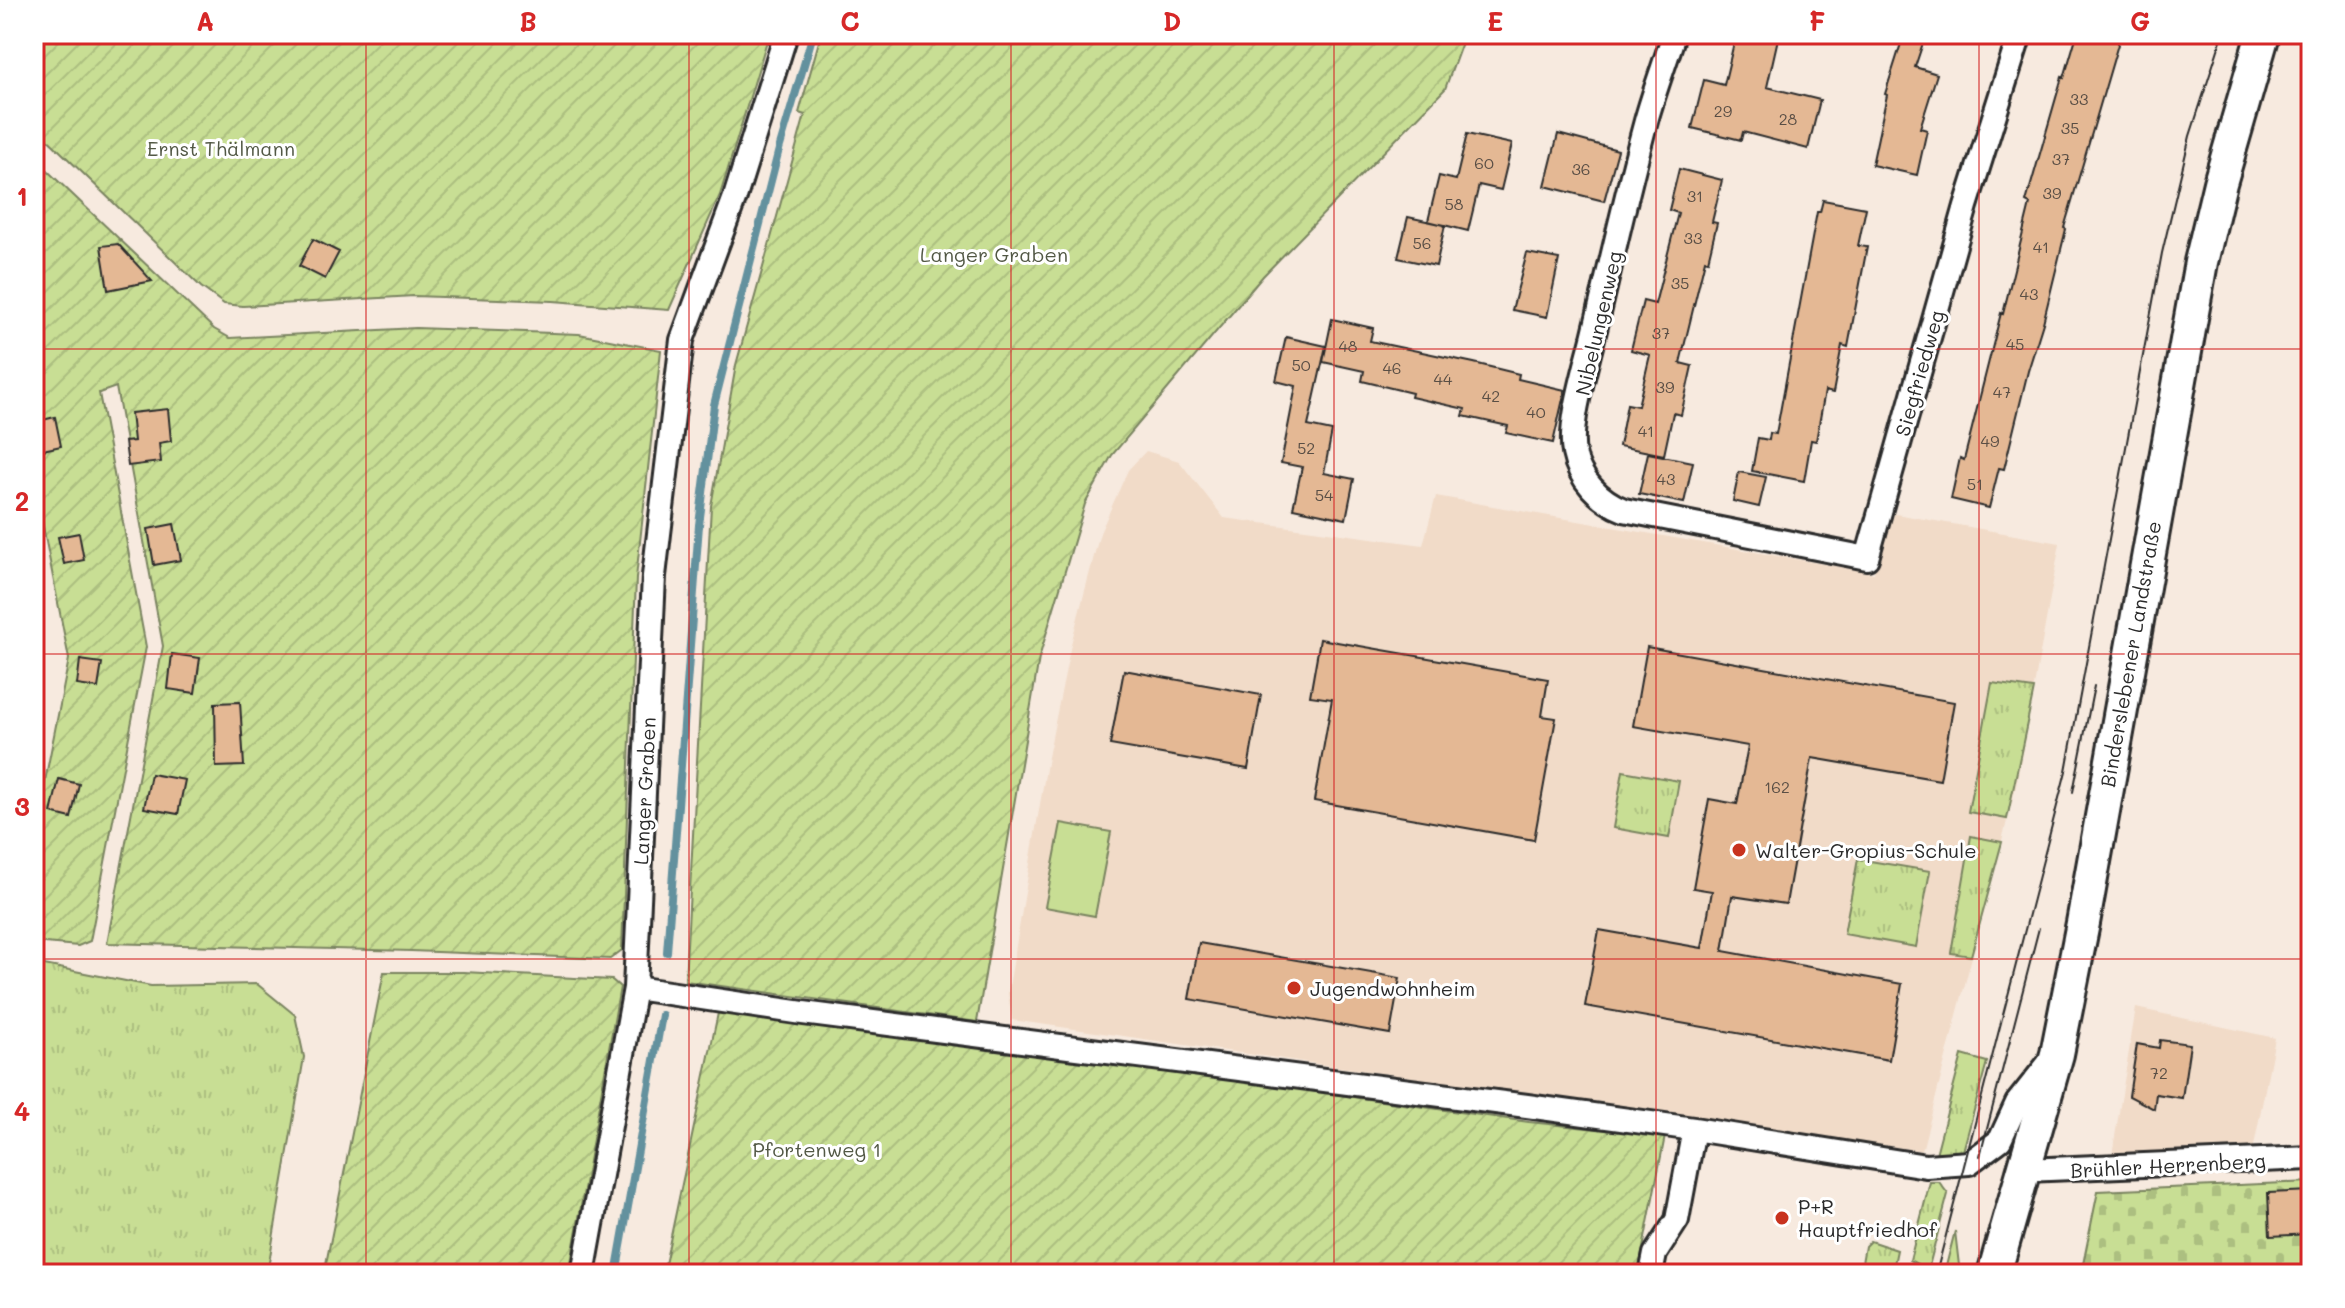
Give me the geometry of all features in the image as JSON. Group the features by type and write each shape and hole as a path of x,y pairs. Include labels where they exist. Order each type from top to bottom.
{"main road":[{"name":"Binderslebener Landstraße","path":"1994,1274 2057,1054 2201,262 2239,112 2263,34"}],"street":[{"name":"Langer Graben","path":"583,1274 635,988 654,576 682,340 735,197 786,34"},
{"name":"Nibelungenweg","path":"1674,34 1646,119 1572,433 1574,454 1583,477 1598,495 1612,505 1709,527"},
{"name":"Siegfriedweg","path":"1709,527 1867,558 1966,206 2020,34"},
{"path":"635,988 803,1013 1694,1129 1926,1166 1964,1164 2000,1140 2017,1103 2057,1054"},
{"path":"1651,1274 1655,1254 1677,1220 1694,1129"},
{"name":"Brühler Herrenberg","path":"2026,1170 2311,1158"}],"shaded area":[{"path":"1146,451 1179,461 1224,518 1423,545 1436,496 1874,573 1890,513 2060,543 2016,786 1922,1151 1012,1020 1008,993 1048,757 1071,644 1100,533 1128,470"},
{"path":"2136,1008 2275,1038 2253,1151 2112,1155"}],"green space":[{"name":"Ernst Thälmann","path":"34,34 769,34 720,195 669,310 553,301 414,296 243,306 224,304 201,287 34,126"},
{"name":"Langer Graben","path":"821,34 1465,34 1445,89 1263,276 1112,455 1085,504 1039,658 977,1022 685,981 711,506 736,365 805,115 799,113"},
{"path":"34,158 214,329 230,338 416,328 579,334 661,350 636,578 622,950 610,959 107,943 163,646 116,387 99,393 146,647 90,941 78,946 34,942 34,837 69,659 34,480"},
{"path":"1992,683 2034,689 2007,819 1968,812"},
{"path":"1623,771 1679,781 1669,838 1613,828"},
{"path":"1061,823 1111,832 1095,916 1045,907"},
{"path":"1971,836 2002,842 1971,956 1951,953"},
{"path":"1858,859 1930,871 1916,947 1844,934"},
{"path":"34,963 151,986 257,984 295,1015 304,1057 267,1274 34,1274"},
{"path":"384,972 464,972 612,980 620,987 569,1274 324,1274"},
{"name":"Pfortenweg 1","path":"718,1013 977,1043 1529,1122 1665,1136 1638,1274 663,1274"},
{"path":"1962,1055 1987,1062 1962,1155 1936,1154"},
{"path":"1930,1182 1939,1182 1948,1194 1928,1270 1910,1260"},
{"path":"2311,1182 2311,1274 2081,1274 2098,1191"},
{"path":"1955,1231 1960,1274 1944,1274"},
{"path":"1870,1241 1897,1250 1892,1274 1860,1274 1865,1246"}],"building":[{"path":"1736,34 1779,34 1767,87 1820,100 1808,149 1743,132 1741,140 1692,128 1704,80 1724,85"},
{"path":"1904,34 1926,34 1915,67 1937,74 1920,128 1927,130 1917,175 1872,165 1885,94"},
{"path":"2077,34 2121,34 2064,228 2043,323 2004,469 1999,468 1989,508 1951,499 1960,458 1964,460 2003,314 2030,204 2026,202"},
{"path":"1467,134 1512,144 1501,190 1479,185 1468,231 1428,221 1439,176 1456,180"},
{"path":"1558,134 1618,150 1604,201 1545,186"},
{"path":"1679,169 1722,180 1712,222 1717,223 1680,363 1692,366 1681,415 1673,413 1664,455 1619,446 1627,404 1638,406 1650,355 1631,350 1643,301 1655,304 1678,213 1669,210"},
{"path":"1823,200 1866,208 1858,246 1867,247 1848,347 1842,345 1833,393 1825,391 1816,441 1811,440 1804,481 1752,471 1758,438 1769,440 1770,433 1776,434 1817,212 1820,212"},
{"path":"1408,217 1445,225 1436,266 1398,258"},
{"path":"313,239 339,252 325,279 299,266"},
{"path":"118,244 152,281 108,290 101,246"},
{"path":"1527,253 1559,259 1547,317 1512,310"},
{"path":"1332,319 1373,328 1370,341 1519,374 1518,379 1565,390 1553,443 1506,433 1508,426 1463,416 1465,409 1411,397 1412,393 1362,381 1364,371 1323,362"},
{"path":"1286,337 1326,346 1308,426 1332,431 1324,473 1354,479 1346,519 1293,508 1302,467 1281,463 1296,386 1276,381"},
{"path":"168,409 171,441 159,443 161,462 128,466 125,442 134,441 131,413"},
{"path":"55,417 61,446 34,452 34,422"},
{"path":"1648,453 1693,462 1684,503 1639,494"},
{"path":"1739,472 1766,477 1759,507 1733,501"},
{"path":"174,524 181,560 154,565 148,529"},
{"path":"79,533 84,560 64,564 58,537"},
{"path":"1320,639 1548,679 1542,716 1556,718 1534,840 1314,801 1332,699 1310,696"},
{"path":"1647,647 1954,702 1940,780 1812,758 1786,904 1732,896 1723,951 1902,984 1889,1060 1585,1006 1599,930 1702,948 1712,891 1693,888 1709,799 1737,804 1748,746 1633,726"},
{"path":"172,654 200,658 195,693 168,689"},
{"path":"80,660 102,663 98,688 77,685"},
{"path":"1124,670 1261,695 1248,769 1110,745"},
{"path":"240,702 244,766 216,767 215,703"},
{"path":"151,774 185,780 178,814 144,808"},
{"path":"59,779 79,784 71,818 51,813"},
{"name":"Jugendwohnheim","path":"1199,943 1400,978 1390,1034 1189,999"},
{"path":"2160,1040 2190,1044 2182,1098 2156,1094 2154,1109 2129,1096 2137,1044 2159,1048"},
{"path":"2311,1191 2311,1234 2270,1236 2268,1193"}],"waterway":[{"path":"667,952 699,525 714,405 778,153 813,34"},
{"path":"616,1274 662,1015"}],"tram line":[{"path":"1936,1274 2066,771 2162,253 2190,136 2223,34"},
{"path":"2073,792 2094,686"},
{"path":"1980,1156 2039,928"}],"place":[{"name":"Walter-Gropius-Schule","path":"1739,850"},
{"name":"Jugendwohnheim","path":"1294,988"},
{"name":"P+R Hauptfriedhof","path":"1782,1218"}]}
